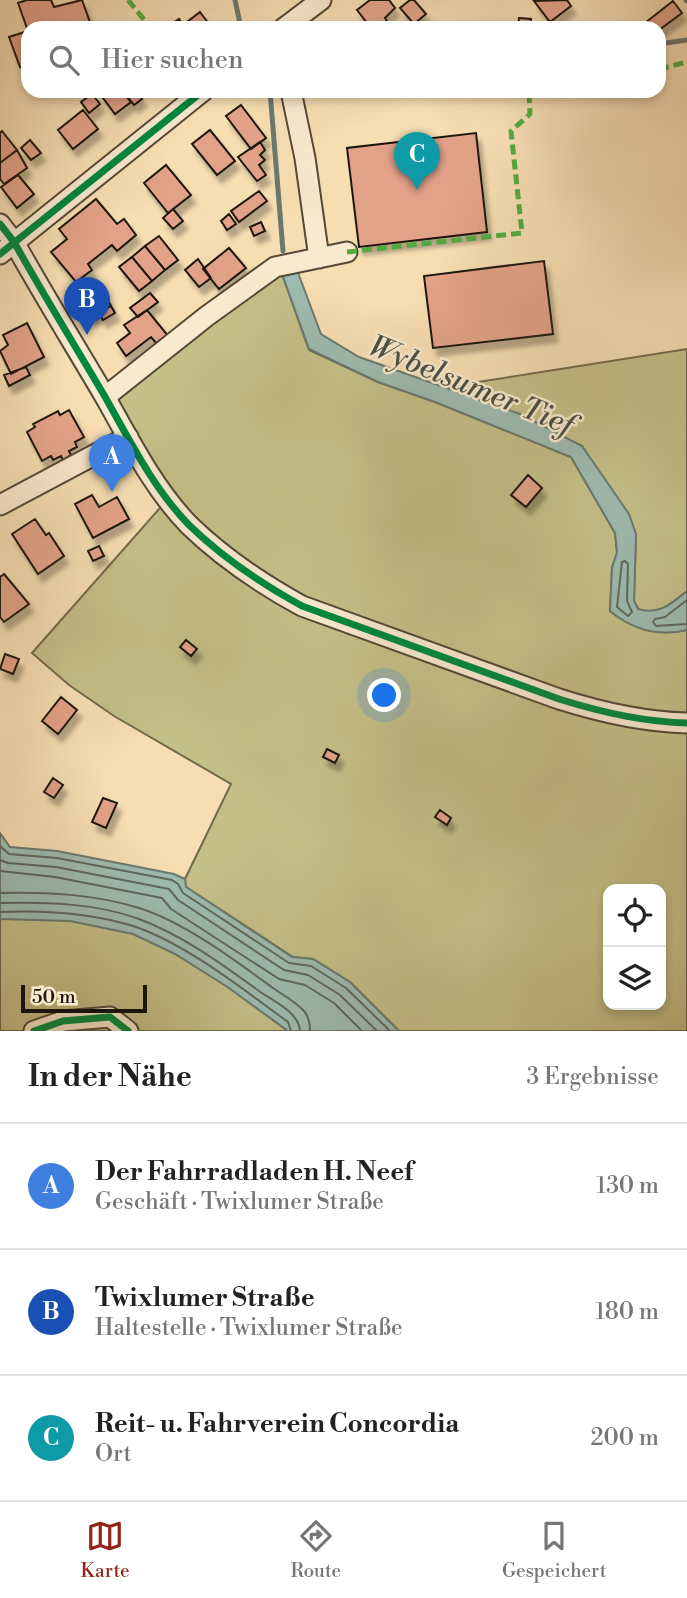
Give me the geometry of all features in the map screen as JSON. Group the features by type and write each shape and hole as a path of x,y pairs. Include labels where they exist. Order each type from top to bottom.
{"street":[{"path":"293,21 321,0"},
{"path":"7,248 194,98"},
{"path":"292,98 319,258"},
{"path":"0,224 7,248 105,397 167,500 188,524 251,576 302,606 582,706 646,720 687,723"},
{"path":"105,397 207,316 275,267 347,252"},
{"path":"0,505 128,437"},
{"path":"34,1031 63,1021 110,1017 128,1031"}],"shaded area":[{"path":"282,274 309,350 378,382 571,457 615,533 617,553 612,568 610,611 636,627 667,632 687,630 687,1031 399,1031 350,982 313,959 293,957 186,887 185,879 231,784 114,716 69,685 32,653 167,500 105,397"},
{"path":"687,349 687,591 659,610 639,610 634,601 636,534 582,446 446,387"},
{"path":"0,919 84,922 133,934 175,953 233,990 288,1031 0,1031"}],"water":[{"path":"297,270 321,334 359,357 520,414 582,446 629,514 636,534 634,601 638,609 659,609 687,591 687,630 666,633 646,630 628,623 610,611 612,568 617,552 615,533 571,457 378,382 309,349 282,274"},
{"path":"0,833 10,847 57,851 174,874 185,879 186,887 292,957 313,959 350,982 399,1031 288,1031 229,988 175,954 133,934 70,921 0,919"}],"building":[{"path":"27,0 51,0 54,7 82,0 90,21 24,21 18,3"},
{"path":"370,0 389,0 395,8 385,18 387,21 366,21 357,10"},
{"path":"414,0 426,14 418,21 411,21 400,8"},
{"path":"567,0 571,6 549,21 534,1"},
{"path":"673,1 682,13 666,25 666,21 648,21"},
{"path":"200,12 207,21 188,21"},
{"path":"21,33 21,67 20,67 9,37"},
{"path":"86,98 95,98 100,104 89,113 81,102"},
{"path":"103,98 128,98 131,102 115,114"},
{"path":"128,98 141,98 142,99 134,105"},
{"path":"241,105 266,138 251,149 226,116"},
{"path":"83,110 98,129 73,149 58,130"},
{"path":"210,130 235,161 217,175 192,144"},
{"path":"2,131 17,150 0,163 0,133"},
{"path":"476,133 487,232 359,247 347,148"},
{"path":"30,140 41,153 31,160 21,148"},
{"path":"260,142 265,150 260,155 265,160 259,165 266,175 257,181 238,157"},
{"path":"17,150 27,168 4,184 0,179 0,163"},
{"path":"166,165 191,195 168,213 144,183"},
{"path":"18,175 34,194 17,208 1,187"},
{"path":"259,191 267,201 239,222 231,211"},
{"path":"96,199 117,224 124,219 136,235 117,251 112,245 88,264 92,270 76,282 51,252 67,239 59,229"},
{"path":"173,209 183,221 173,229 163,218"},
{"path":"229,214 236,224 227,230 221,221"},
{"path":"261,222 265,231 254,236 250,227"},
{"path":"159,236 178,260 165,270 145,246"},
{"path":"145,246 165,270 152,281 132,257"},
{"path":"229,248 246,268 219,289 203,269"},
{"path":"132,257 152,281 139,291 119,267"},
{"path":"198,259 211,278 199,287 185,270"},
{"path":"544,261 553,334 433,348 424,276"},
{"path":"150,293 158,302 138,317 130,308"},
{"path":"104,294 111,306 91,318 84,306"},
{"path":"111,306 115,313 103,320 99,313"},
{"path":"147,310 169,337 158,345 151,337 126,356 117,343 130,333 124,325"},
{"path":"27,323 44,357 11,374 0,351 8,345 3,335"},
{"path":"26,367 30,375 9,386 4,375"},
{"path":"69,410 84,437 75,442 77,447 69,451 71,455 63,460 61,456 53,460 51,456 42,461 27,432 35,427 33,424 58,411 60,415"},
{"path":"528,475 542,488 526,507 511,495"},
{"path":"92,495 99,507 117,497 129,519 93,538 75,504"},
{"path":"35,519 46,535 49,533 64,556 38,574 12,534"},
{"path":"99,546 104,556 93,561 88,551"},
{"path":"4,574 29,604 4,622 0,617 0,577"},
{"path":"186,640 197,649 191,656 180,647"},
{"path":"5,654 19,659 13,674 0,669"},
{"path":"61,697 77,710 58,734 42,721"},
{"path":"327,749 339,755 335,763 323,757"},
{"path":"53,778 63,785 54,798 44,792"},
{"path":"103,798 117,803 106,828 92,822"},
{"path":"440,810 451,818 447,825 435,817"}],"waterway":[{"path":"235,0 240,21"},
{"path":"666,43 687,40"},
{"path":"271,98 283,251"}],"marked path":[{"path":"128,0 145,21"},
{"path":"666,67 687,62"},
{"path":"347,252 522,233 511,131 530,114 529,98"}],"cycle path":[{"path":"0,254 194,98"},
{"path":"0,224 14,242 142,463 164,495 189,525 243,569 302,606 559,699 622,716 687,723"},
{"path":"34,1031 63,1021 110,1017 128,1031"}],"place":[{"name":"Reit- u. Fahrverein Concordia","path":"417,190"},
{"name":"Twixlumer Straße","path":"87,335"},
{"name":"Der Fahrradladen H. Neef","path":"112,492"}],"water label":[{"name":"Wybelsumer Tief","path":"471,385"}]}
